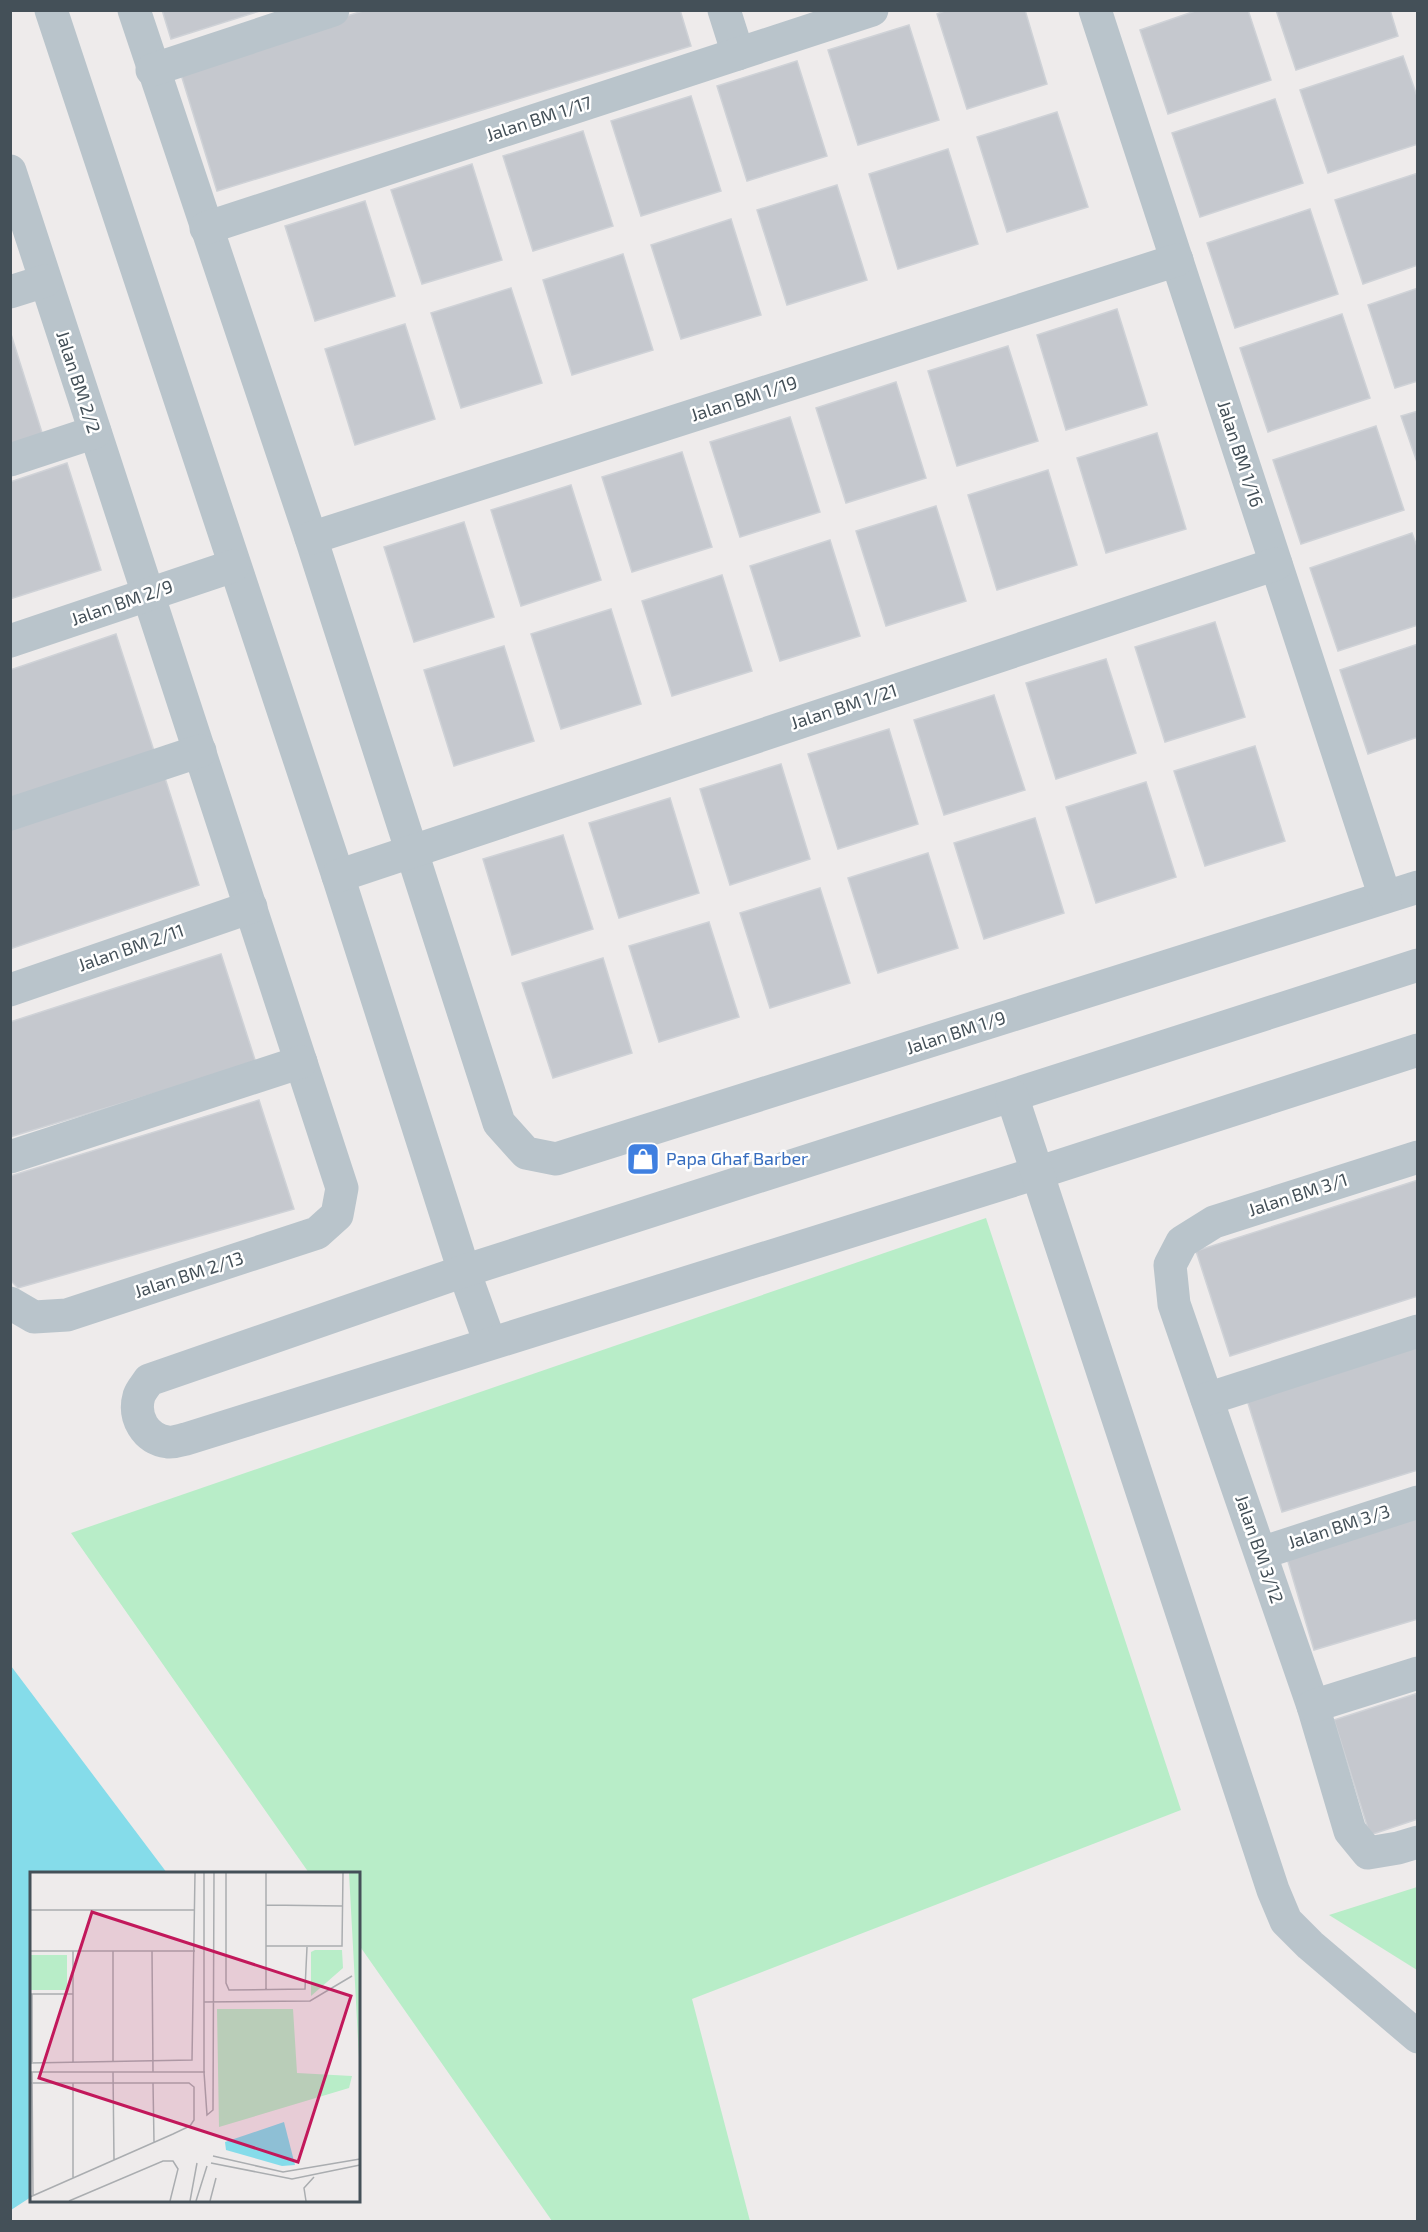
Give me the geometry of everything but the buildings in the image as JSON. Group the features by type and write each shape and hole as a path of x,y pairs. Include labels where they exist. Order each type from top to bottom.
{"street":[{"path":"51,10 233,566 338,876 464,1271 490,1343"},
{"path":"134,10 152,70 311,538 411,850"},
{"path":"152,70 333,10"},
{"path":"724,10 738,54"},
{"name":"Jalan BM 1/17","path":"206,228 872,10"},
{"name":"Jalan BM 1/16","path":"1095,10 1385,897"},
{"name":"Jalan BM 2/2","path":"10,171 342,1188 337,1215"},
{"name":"Jalan BM 1/19","path":"311,538 1177,260"},
{"path":"10,292 45,281"},
{"path":"10,460 95,432"},
{"name":"Jalan BM 1/21","path":"338,876 1276,564"},
{"name":"Jalan BM 2/9","path":"10,641 233,566"},
{"path":"10,814 200,751"},
{"name":"Jalan BM 1/9","path":"411,850 499,1123 526,1153 556,1159 1418,887"},
{"name":"Jalan BM 2/11","path":"10,990 251,907"},
{"path":"1418,965 464,1271 150,1380 139,1394 137,1410 142,1425 154,1437 169,1443 1037,1173 1418,1050"},
{"path":"10,1157 301,1062"},
{"path":"1011,1096 1269,1879 1286,1921 1310,1946 1418,2037"},
{"name":"Jalan BM 3/1","path":"1182,1242 1214,1222 1418,1157"},
{"name":"Jalan BM 2/13","path":"22,1310 67,1315 317,1233 337,1215"},
{"name":"Jalan BM 3/12","path":"1182,1242 1170,1265 1174,1304 1313,1706 1350,1831 1368,1853 1418,1842"},
{"path":"1207,1399 1418,1331"},
{"name":"Jalan BM 3/3","path":"1261,1553 1418,1502"},
{"path":"1313,1706 1418,1673"}],"green space":[{"path":"986,1218 1181,1810 692,1999 750,2221 552,2221 360,1946 360,1872 308,1872 71,1533"},
{"path":"1417,1887 1417,1970 1329,1915"}],"water":[{"path":"11,1666 166,1872 30,1872 30,2198 11,2210"}],"place":[{"name":"Papa Ghaf Barber","path":"643,1159"}]}
